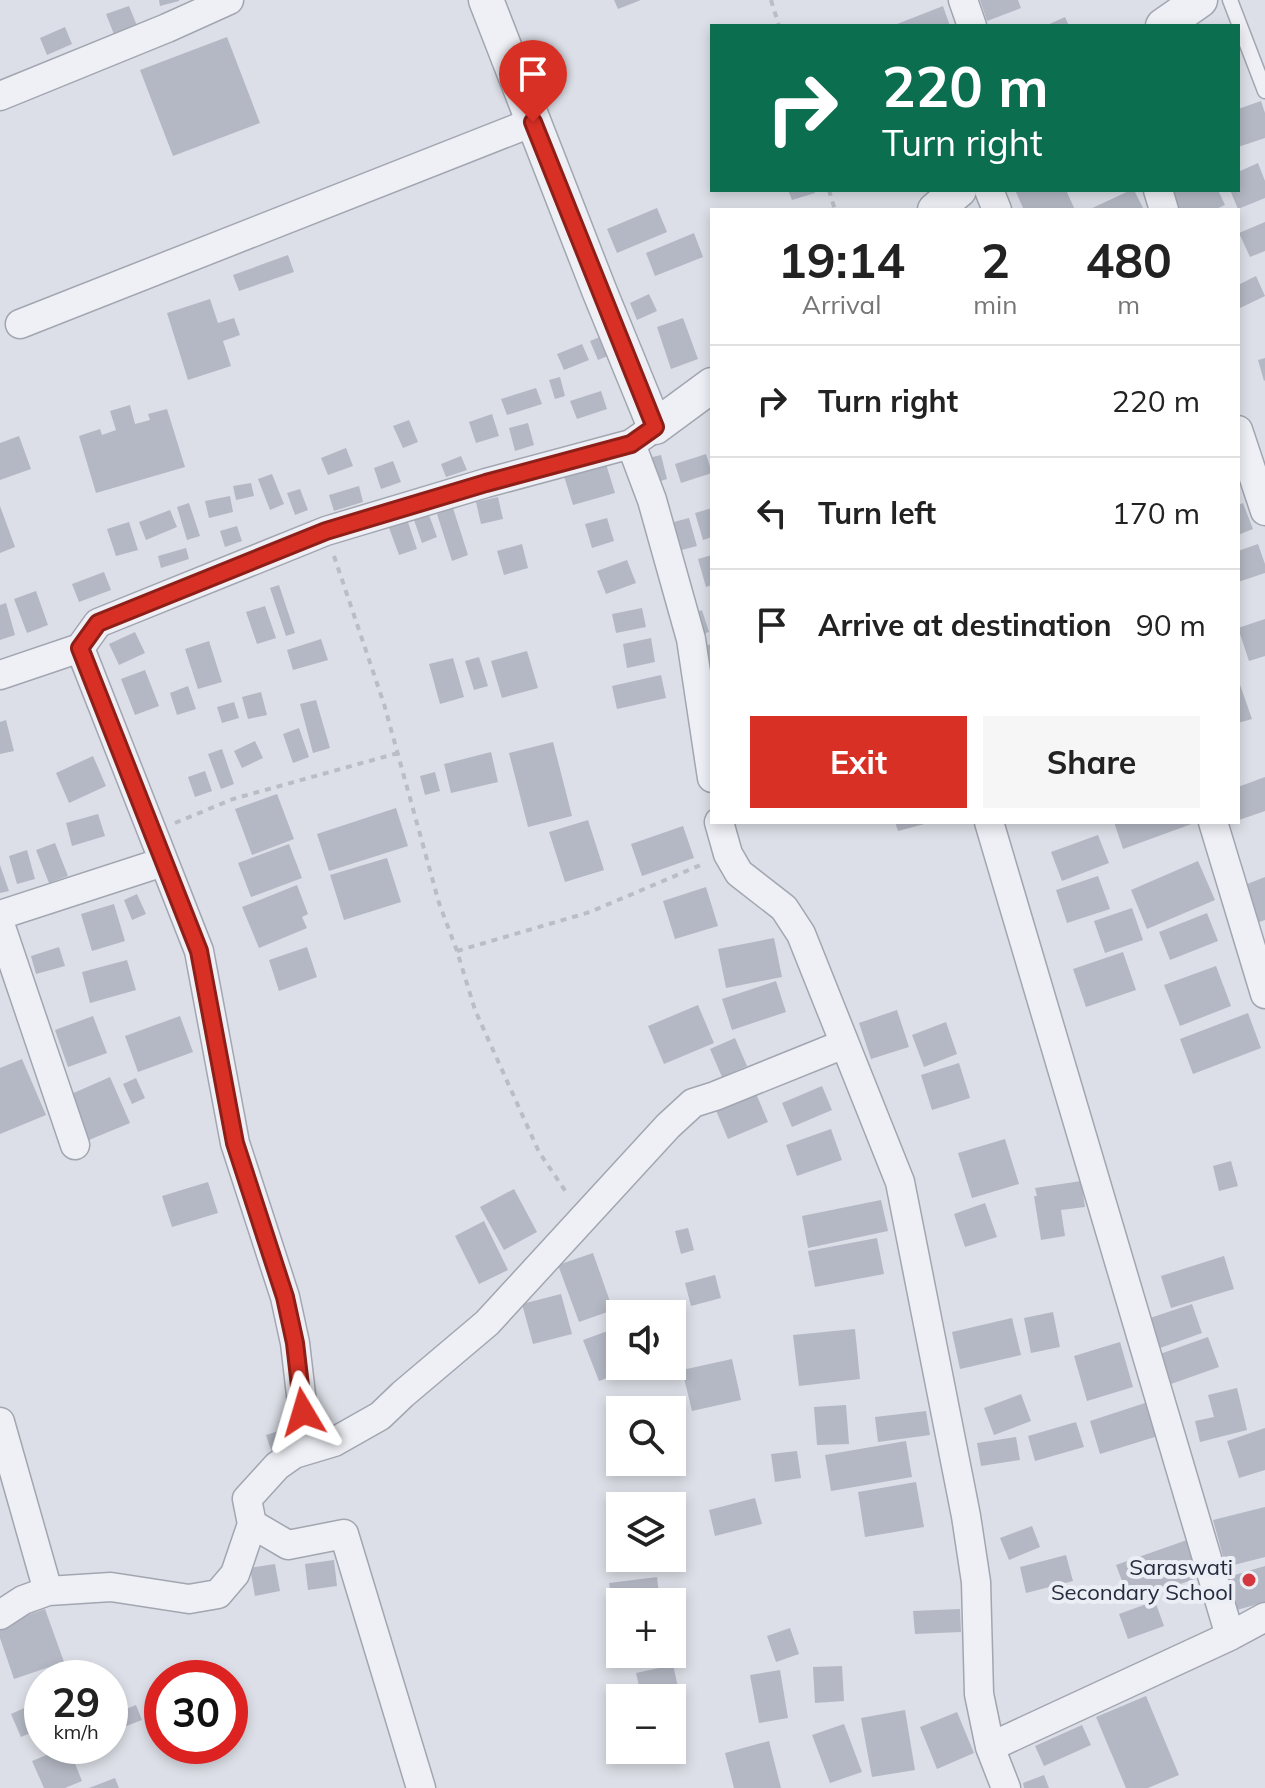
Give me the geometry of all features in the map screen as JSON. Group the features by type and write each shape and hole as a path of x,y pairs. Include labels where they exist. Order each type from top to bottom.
{"street":[{"path":"0,96 229,0"},
{"path":"486,0 533,122 643,436 652,500 691,639 710,765"},
{"path":"963,0 971,24"},
{"path":"20,324 533,122"},
{"path":"937,208 957,192"},
{"path":"0,675 80,648 98,623 326,531 643,436 710,386"},
{"path":"1240,436 1265,511"},
{"path":"80,648 199,951 235,1143 285,1297 295,1343 303,1412 294,1454"},
{"path":"720,824 728,854 739,873 784,908 801,934 900,1182 966,1516 976,1582 979,1694 990,1747 1006,1788"},
{"path":"990,824 1230,1636"},
{"path":"1214,824 1265,994"},
{"path":"0,915 163,862"},
{"path":"0,924 75,1145"},
{"path":"0,1615 23,1600 48,1591 111,1587 189,1599 218,1594 235,1574 252,1524 247,1499 277,1466 294,1454 334,1442 380,1416 487,1323 668,1126 693,1103 844,1044"},
{"path":"0,1422 48,1591"},
{"path":"252,1524 288,1545 344,1534 421,1788"},
{"path":"990,1747 1265,1617"}],"lane":[{"path":"1230,0 1239,24"},
{"path":"1240,26 1265,91"}],"path":[{"path":"771,0 778,24"},
{"path":"326,531 384,704 439,903 475,1010 539,1152 582,1220"},
{"path":"152,832 233,799 398,753"},
{"path":"457,951 590,912 728,854"}],"building":[{"path":"159,0 179,0 179,1 160,6"},
{"path":"614,0 641,0 618,9"},
{"path":"980,0 1018,0 1021,8 987,21"},
{"path":"129,6 138,28 115,37 106,14"},
{"path":"943,6 949,24 897,24"},
{"path":"1065,17 1068,24 1049,24"},
{"path":"65,27 72,44 47,55 40,38"},
{"path":"227,37 260,123 173,156 140,70"},
{"path":"1261,101 1265,113 1265,138 1240,146 1240,108"},
{"path":"1258,163 1265,181 1265,198 1240,208 1231,192 1240,192 1240,171"},
{"path":"789,192 815,193 792,200"},
{"path":"1016,192 1067,192 1074,208 1023,208"},
{"path":"1127,192 1135,192 1143,208 1092,208"},
{"path":"1171,192 1219,192 1225,205 1218,208 1178,208"},
{"path":"657,208 667,232 617,253 607,229"},
{"path":"1265,222 1265,251 1250,257 1240,233"},
{"path":"694,233 703,257 655,276 646,253"},
{"path":"288,255 294,272 239,291 233,275"},
{"path":"1256,276 1265,296 1240,308 1240,284"},
{"path":"649,294 657,311 637,320 630,303"},
{"path":"210,299 218,323 234,318 240,335 223,341 231,366 188,380 167,313"},
{"path":"683,318 698,359 671,369 657,327"},
{"path":"602,336 610,355 598,360 590,341"},
{"path":"582,344 589,360 564,370 557,354"},
{"path":"1265,358 1265,380 1264,381 1258,360"},
{"path":"560,377 565,396 555,399 549,380"},
{"path":"536,388 542,404 507,415 501,399"},
{"path":"601,391 607,409 577,419 570,401"},
{"path":"130,405 135,424 150,420 148,414 167,409 185,467 96,493 79,436 100,429 102,435 116,430 110,411"},
{"path":"492,414 499,436 476,443 469,422"},
{"path":"409,420 418,442 403,448 393,426"},
{"path":"528,423 534,445 515,451 509,428"},
{"path":"19,436 31,469 0,480 0,443"},
{"path":"346,448 353,466 328,475 321,458"},
{"path":"706,454 710,474 681,483 675,464"},
{"path":"661,455 667,479 654,483 648,458"},
{"path":"461,456 467,470 446,477 441,464"},
{"path":"393,461 401,482 381,489 374,468"},
{"path":"606,464 615,493 573,505 564,476"},
{"path":"272,474 284,504 270,510 258,479"},
{"path":"251,483 254,496 236,500 233,486"},
{"path":"359,486 363,502 334,511 329,495"},
{"path":"300,489 308,510 295,515 287,493"},
{"path":"230,496 233,512 209,518 205,501"},
{"path":"498,497 503,519 481,524 476,502"},
{"path":"189,503 200,536 187,540 177,507"},
{"path":"1243,503 1253,529 1240,534 1240,504"},
{"path":"0,506 15,547 0,553"},
{"path":"453,508 468,555 452,561 437,514"},
{"path":"710,509 710,538 703,540 695,513"},
{"path":"170,510 177,527 146,540 139,522"},
{"path":"429,515 437,537 422,543 414,520"},
{"path":"607,518 614,541 592,548 585,524"},
{"path":"689,518 697,546 674,552 666,524"},
{"path":"407,519 417,549 399,555 388,525"},
{"path":"129,522 138,550 116,556 107,529"},
{"path":"237,526 242,541 225,547 220,531"},
{"path":"522,544 528,568 504,575 497,551"},
{"path":"1258,544 1265,573 1240,581 1240,550"},
{"path":"186,548 189,559 161,568 158,556"},
{"path":"710,556 710,586 706,587 698,559"},
{"path":"627,560 636,583 606,594 597,571"},
{"path":"104,572 111,590 79,602 72,584"},
{"path":"279,585 295,633 286,636 270,588"},
{"path":"36,591 48,625 27,633 14,599"},
{"path":"6,603 15,635 0,640 0,605"},
{"path":"265,606 276,638 257,644 246,612"},
{"path":"642,608 646,627 616,633 612,614"},
{"path":"702,610 709,632 699,635 692,614"},
{"path":"1265,619 1265,656 1249,661 1240,627"},
{"path":"135,632 145,653 119,665 109,644"},
{"path":"651,638 655,662 627,668 623,644"},
{"path":"321,639 328,660 293,670 287,650"},
{"path":"209,641 222,682 198,689 185,649"},
{"path":"710,644 710,666 704,667 699,647"},
{"path":"527,651 538,688 502,698 491,661"},
{"path":"479,657 488,686 474,690 465,661"},
{"path":"453,658 464,697 440,704 429,664"},
{"path":"145,670 159,706 135,715 121,679"},
{"path":"661,675 666,698 617,709 612,686"},
{"path":"1240,685 1252,719 1240,722"},
{"path":"188,686 196,709 177,715 170,693"},
{"path":"261,692 267,715 248,719 242,697"},
{"path":"316,700 330,748 313,753 300,704"},
{"path":"234,702 239,718 222,723 217,707"},
{"path":"6,720 14,751 0,754 0,722"},
{"path":"299,728 309,757 293,763 283,734"},
{"path":"255,741 263,758 242,768 234,751"},
{"path":"553,742 572,816 528,827 509,753"},
{"path":"222,749 234,784 221,789 208,754"},
{"path":"491,752 498,782 451,793 444,764"},
{"path":"93,756 106,786 69,803 56,773"},
{"path":"205,771 212,791 195,797 188,777"},
{"path":"435,772 440,791 425,795 420,776"},
{"path":"1265,777 1265,811 1240,820 1240,786"},
{"path":"277,794 294,839 252,855 235,809"},
{"path":"396,808 408,846 329,871 317,834"},
{"path":"98,814 105,836 72,846 66,823"},
{"path":"588,820 604,870 565,882 549,832"},
{"path":"896,824 924,824 898,831"},
{"path":"1115,824 1192,824 1123,849"},
{"path":"683,826 694,858 642,876 631,844"},
{"path":"1098,835 1109,863 1062,881 1051,852"},
{"path":"55,843 68,876 49,883 36,850"},
{"path":"289,844 302,878 251,897 238,863"},
{"path":"27,850 35,879 17,884 9,856"},
{"path":"387,858 401,902 344,920 330,875"},
{"path":"1198,861 1215,900 1147,929 1131,890"},
{"path":"0,865 9,891 0,893"},
{"path":"1098,876 1110,909 1067,923 1056,890"},
{"path":"1265,877 1265,920 1257,923 1242,886"},
{"path":"297,885 308,914 302,917 307,928 259,948 242,907"},
{"path":"706,887 718,926 675,939 663,901"},
{"path":"137,894 146,914 132,920 124,900"},
{"path":"114,904 125,941 92,951 81,914"},
{"path":"1132,908 1143,940 1105,953 1094,921"},
{"path":"1207,913 1218,941 1170,960 1159,932"},
{"path":"774,938 782,977 726,988 718,949"},
{"path":"59,947 65,966 36,974 31,956"},
{"path":"307,947 317,977 279,991 269,960"},
{"path":"1123,952 1136,990 1086,1007 1073,969"},
{"path":"127,960 136,990 90,1003 82,972"},
{"path":"1216,966 1231,1006 1180,1026 1164,985"},
{"path":"776,981 786,1012 732,1030 722,999"},
{"path":"698,1005 714,1043 664,1064 648,1026"},
{"path":"897,1010 909,1047 871,1059 859,1023"},
{"path":"1248,1013 1261,1048 1193,1074 1180,1039"},
{"path":"93,1016 107,1053 68,1067 55,1030"},
{"path":"180,1016 193,1052 138,1072 125,1036"},
{"path":"946,1022 957,1054 924,1067 912,1035"},
{"path":"735,1038 747,1066 722,1077 710,1049"},
{"path":"22,1059 46,1115 0,1134 0,1068"},
{"path":"959,1063 970,1098 932,1110 921,1075"},
{"path":"110,1077 130,1123 89,1140 69,1095"},
{"path":"136,1078 145,1098 132,1104 123,1084"},
{"path":"822,1086 832,1110 792,1127 782,1103"},
{"path":"755,1091 768,1122 728,1139 715,1108"},
{"path":"831,1129 842,1160 797,1176 786,1145"},
{"path":"1005,1139 1019,1184 972,1198 958,1153"},
{"path":"1231,1161 1238,1186 1219,1191 1213,1166"},
{"path":"1081,1181 1085,1207 1061,1210 1065,1236 1041,1240 1035,1188"},
{"path":"208,1182 218,1213 172,1227 162,1196"},
{"path":"514,1189 537,1232 504,1250 480,1207"},
{"path":"881,1200 888,1231 808,1248 802,1216"},
{"path":"985,1203 997,1237 965,1247 954,1214"},
{"path":"484,1221 508,1270 479,1284 455,1236"},
{"path":"688,1228 694,1250 681,1254 675,1231"},
{"path":"877,1238 884,1274 815,1287 808,1251"},
{"path":"593,1253 609,1300 606,1300 606,1312 579,1322 558,1265"},
{"path":"1224,1256 1234,1289 1171,1308 1161,1276"},
{"path":"715,1275 721,1298 691,1306 685,1283"},
{"path":"561,1294 572,1334 533,1344 522,1304"},
{"path":"1192,1304 1202,1333 1160,1348 1150,1318"},
{"path":"1053,1312 1060,1347 1031,1353 1024,1318"},
{"path":"1012,1318 1021,1355 960,1369 952,1332"},
{"path":"855,1329 860,1379 799,1386 793,1335"},
{"path":"606,1332 606,1378 599,1381 583,1340"},
{"path":"1208,1337 1219,1367 1171,1384 1160,1354"},
{"path":"1120,1342 1133,1387 1087,1401 1074,1356"},
{"path":"732,1359 741,1400 692,1411 684,1380 686,1369"},
{"path":"1237,1388 1247,1430 1200,1442 1195,1421 1214,1417 1208,1395"},
{"path":"1021,1394 1031,1421 994,1435 984,1408"},
{"path":"1148,1402 1158,1436 1100,1454 1090,1421"},
{"path":"846,1405 849,1444 817,1445 814,1407"},
{"path":"926,1411 930,1435 878,1442 875,1417"},
{"path":"1076,1422 1084,1447 1035,1461 1028,1436"},
{"path":"1265,1428 1265,1470 1239,1478 1227,1441"},
{"path":"282,1430 288,1448 272,1453 266,1435"},
{"path":"1016,1437 1020,1460 981,1466 977,1443"},
{"path":"906,1441 912,1477 831,1491 825,1455"},
{"path":"797,1451 801,1478 775,1482 771,1454"},
{"path":"916,1482 924,1527 865,1537 858,1492"},
{"path":"755,1498 762,1524 715,1536 709,1510"},
{"path":"1265,1507 1265,1557 1226,1567 1213,1520"},
{"path":"1032,1526 1040,1547 1009,1560 1000,1538"},
{"path":"1187,1540 1200,1577 1130,1602 1116,1565"},
{"path":"1066,1555 1073,1581 1026,1593 1020,1567"},
{"path":"334,1560 337,1586 308,1590 305,1564"},
{"path":"275,1564 280,1591 255,1596 250,1568"},
{"path":"1265,1566 1265,1602 1237,1610 1228,1577"},
{"path":"657,1577 658,1588 610,1588 609,1583"},
{"path":"1155,1601 1164,1626 1128,1639 1119,1614"},
{"path":"45,1609 63,1660 24,1660 24,1676 14,1679 0,1638 0,1624"},
{"path":"960,1609 961,1632 915,1634 913,1611"},
{"path":"790,1628 799,1654 776,1662 767,1636"},
{"path":"842,1666 844,1701 815,1703 813,1667"},
{"path":"674,1668 677,1684 639,1684 636,1673"},
{"path":"780,1670 788,1718 759,1723 750,1675"},
{"path":"1146,1696 1179,1775 1148,1788 1126,1788 1096,1717"},
{"path":"136,1705 142,1720 128,1725 128,1708"},
{"path":"24,1708 24,1736 21,1737 11,1714"},
{"path":"905,1710 915,1770 872,1777 861,1718"},
{"path":"957,1712 974,1753 937,1769 920,1727"},
{"path":"844,1724 862,1772 830,1783 812,1735"},
{"path":"1082,1725 1091,1745 1044,1766 1035,1746"},
{"path":"769,1741 781,1788 734,1788 725,1753"},
{"path":"33,1764 75,1764 82,1781 65,1788 44,1788"},
{"path":"1044,1775 1049,1788 1024,1788 1023,1783"},
{"path":"115,1778 119,1788 89,1788"}],"place":[{"name":"Saraswati Secondary School","path":"1249,1580"}],"route":[{"path":"303,1412 295,1343 285,1297 235,1143 199,951 80,648 98,623 326,531 631,444 655,427 533,122"}]}
